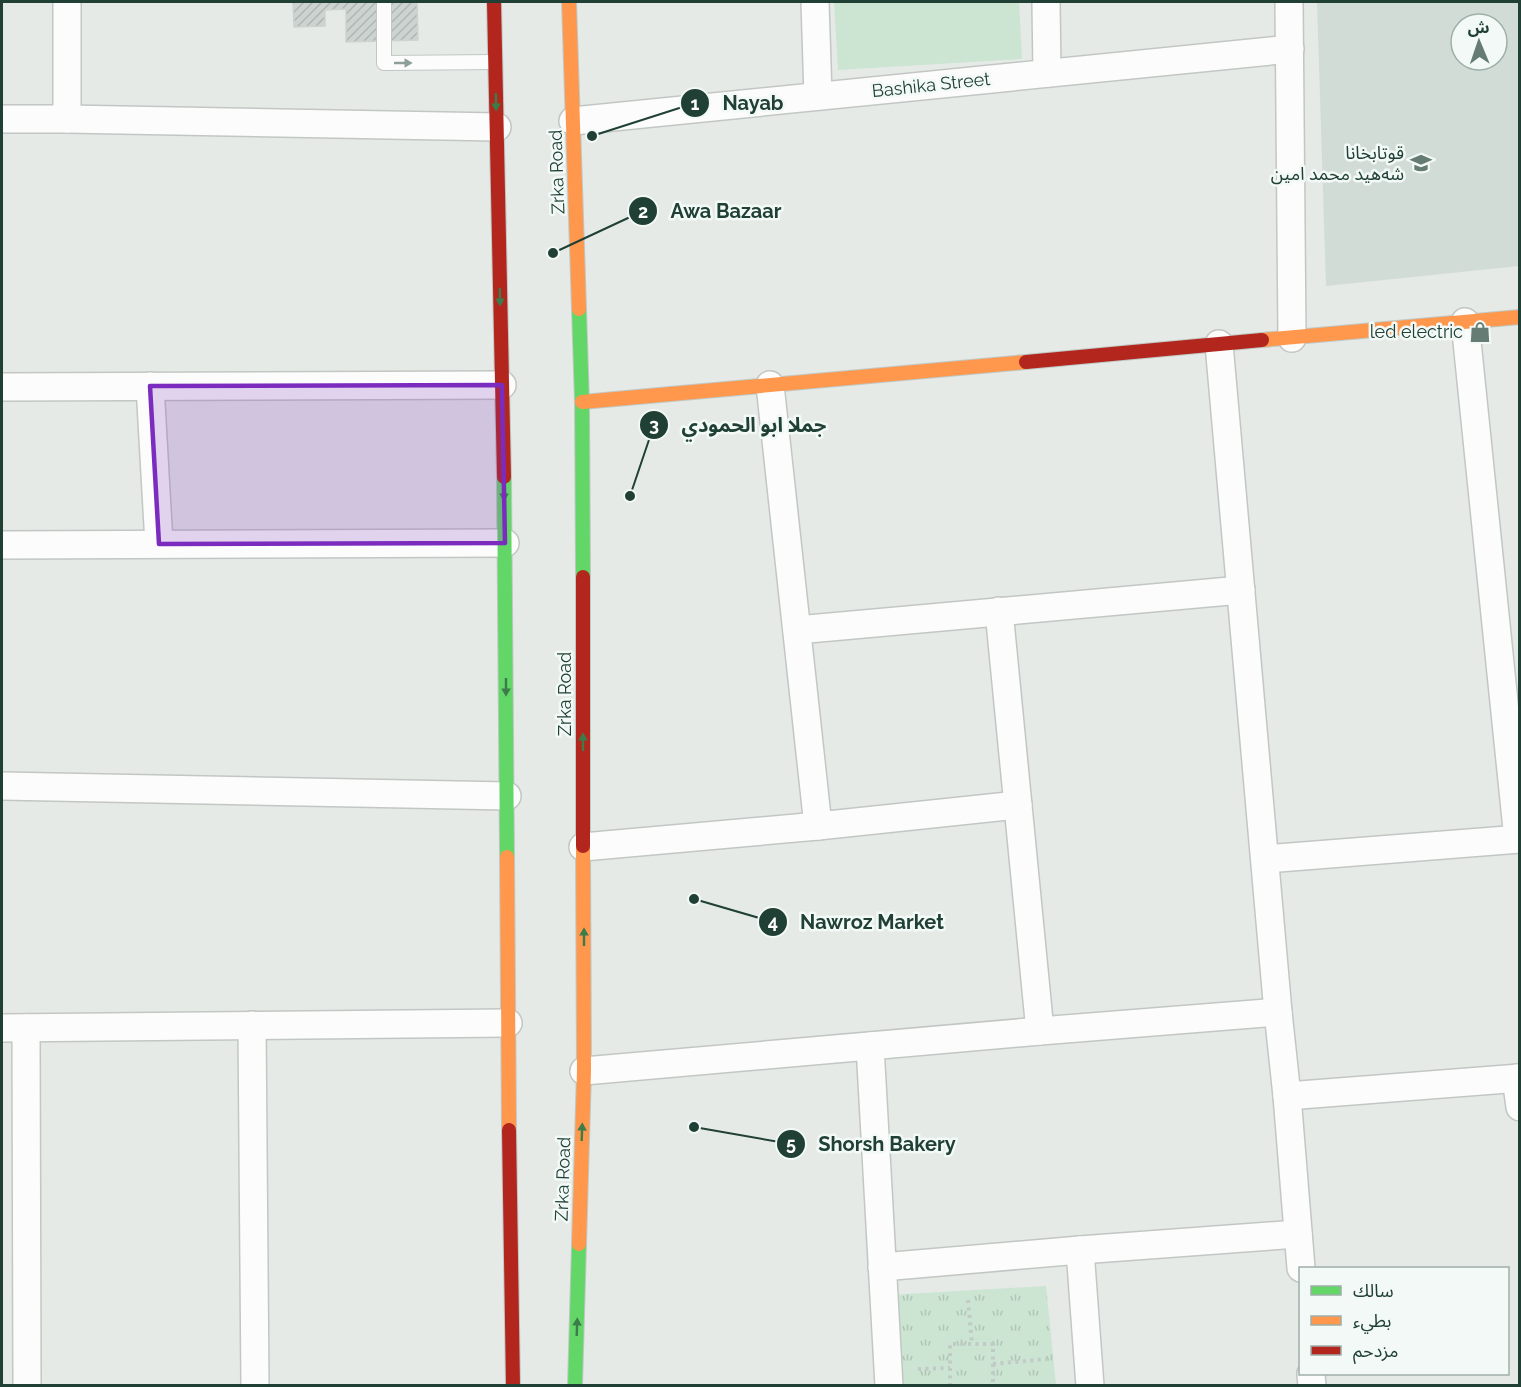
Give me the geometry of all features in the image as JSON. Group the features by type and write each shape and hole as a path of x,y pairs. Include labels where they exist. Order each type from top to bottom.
{"main road":[{"path":"494,2 505,543 513,1386"},
{"name":"Zrka Road","path":"569,2 582,402 584,1071 575,1386"},
{"path":"582,402 1520,317"}],"street":[{"path":"67,2 67,119"},
{"path":"815,2 818,96"},
{"path":"1046,2 1047,73"},
{"path":"1289,2 1292,338"},
{"name":"Bashika Street","path":"573,120 1290,49"},
{"path":"2,119 497,127"},
{"path":"1264,859 1519,839 1465,322"},
{"path":"1219,344 1301,1267"},
{"path":"2,387 502,385"},
{"path":"770,385 818,826"},
{"path":"150,386 159,544"},
{"path":"2,545 505,543"},
{"path":"797,630 1241,590"},
{"path":"999,611 1040,1031"},
{"path":"2,786 507,796"},
{"path":"583,847 1018,805"},
{"path":"584,1071 1278,1012"},
{"path":"27,1386 14,1028 508,1023"},
{"path":"252,1025 255,1386"},
{"path":"870,1046 889,1386"},
{"path":"1287,1096 1518,1078 1520,1107"},
{"path":"882,1267 1298,1234"},
{"path":"1080,1250 1090,1386"}],"lane":[{"path":"384,2 384,63 495,62"}],"path":[{"path":"968,1300 972,1344"},
{"path":"950,1386 950,1344 993,1344 993,1386"},
{"path":"993,1364 1047,1359"}],"highlighted area":[{"path":"502,385 505,543 159,544 150,386"}],"shaded area":[{"name":"قوتابخانا شەهید محمد امین","path":"1317,2 1519,2 1519,266 1326,286"}],"green space":[{"path":"834,2 1019,2 1022,59 838,70"},
{"path":"1046,1286 1056,1385 894,1385 889,1295"}],"building":[{"path":"293,2 417,2 418,40 346,42 346,9 325,10 325,26 294,27"}],"traffic: fast":[{"path":"579,309 583,577"},
{"path":"504,477 507,857"},
{"path":"575,1386 579,1244"}],"traffic: slow":[{"path":"569,2 579,309"},
{"path":"1262,340 1520,317"},
{"path":"582,402 1026,362"},
{"path":"579,1244 584,1071 583,846"},
{"path":"507,857 509,1130"}],"traffic: jam":[{"path":"494,2 504,477"},
{"path":"1026,362 1262,340"},
{"path":"583,577 583,846"},
{"path":"509,1130 513,1386"}],"place":[{"name":"Nayab","path":"592,136"},
{"name":"قوتابخانا شەهید محمد امین","path":"1421,163"},
{"name":"Awa Bazaar","path":"553,253"},
{"name":"led electric","path":"1480,332"},
{"name":"جملا ابو الحمودي","path":"630,496"},
{"name":"Nawroz Market","path":"694,899"},
{"name":"Shorsh Bakery","path":"694,1127"}]}
